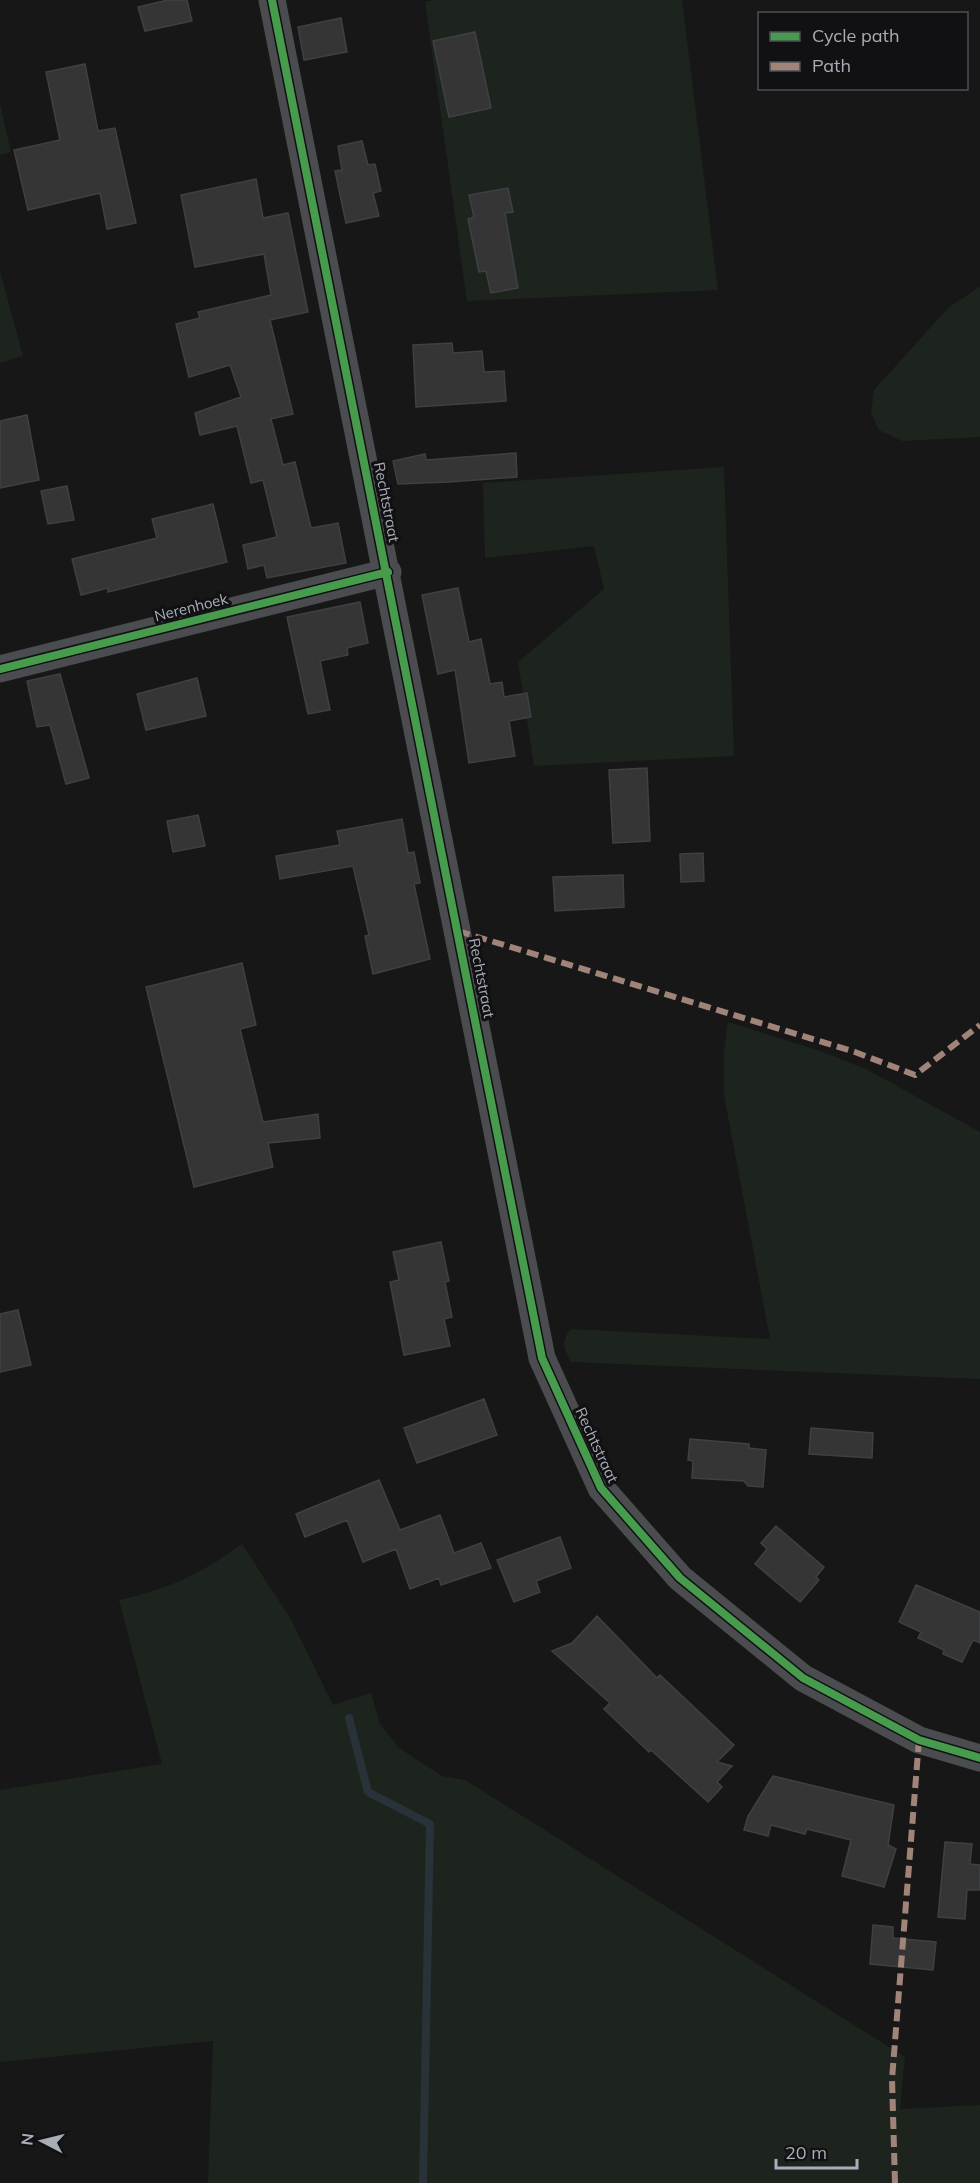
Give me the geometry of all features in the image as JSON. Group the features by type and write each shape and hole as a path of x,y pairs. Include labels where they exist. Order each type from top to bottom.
{"street":[{"name":"Rechtstraat","path":"272,0 388,572 542,1358 601,1488 680,1578 803,1678 919,1740 980,1758"},
{"name":"Nerenhoek","path":"0,669 388,572"}],"shaded area":[{"path":"434,0 682,0 718,290 467,301 425,2"},
{"path":"0,104 11,152 0,155"},
{"path":"0,271 23,356 0,363"},
{"path":"980,287 980,437 902,441 879,430 871,413 874,390 949,307"},
{"path":"724,467 734,756 534,766 518,662 604,589 594,546 485,558 483,483"},
{"path":"728,1022 823,1052 868,1070 980,1132 980,1379 571,1362 564,1342 571,1329 770,1339 724,1095 724,1051"},
{"path":"242,1544 290,1618 333,1705 371,1693 380,1724 399,1748 442,1776 465,1780 905,2057 900,2109 980,2105 980,2183 208,2183 213,2041 0,2062 0,1790 162,1764 119,1600 154,1591 184,1579"}],"building":[{"path":"168,0 187,0 192,21 145,31 138,7"},
{"path":"341,18 347,52 304,60 298,27"},
{"path":"475,32 491,108 449,117 433,41"},
{"path":"85,64 98,131 115,128 136,223 107,229 100,193 28,210 14,150 60,140 46,72"},
{"path":"362,141 368,165 375,164 381,191 373,193 379,216 346,223 335,171 342,170 338,146"},
{"path":"256,179 263,218 288,213 308,312 270,320 293,414 271,419 283,465 295,462 311,528 338,523 346,563 267,578 264,565 248,569 243,545 277,537 263,480 251,483 237,426 200,435 195,413 241,397 230,365 189,377 176,324 200,318 198,312 271,295 264,254 195,267 181,195"},
{"path":"508,188 513,212 505,213 518,288 491,293 486,271 479,272 468,219 474,217 469,195"},
{"path":"452,343 453,353 482,351 484,372 504,371 506,401 416,407 413,345"},
{"path":"27,415 39,480 0,488 0,421"},
{"path":"516,453 517,477 449,482 398,484 393,461 425,454 426,460"},
{"path":"67,486 74,520 48,524 41,491"},
{"path":"213,504 227,562 108,592 108,588 81,595 72,559 157,538 152,519"},
{"path":"458,588 469,642 481,639 490,684 502,682 504,697 527,693 531,717 509,721 515,756 469,763 455,670 438,674 422,595"},
{"path":"360,602 368,643 347,648 348,655 320,661 330,710 308,714 287,617"},
{"path":"60,674 89,778 66,784 50,725 37,727 27,681"},
{"path":"197,678 206,716 146,730 137,694"},
{"path":"647,768 650,841 613,843 609,770"},
{"path":"198,815 205,846 173,852 167,821"},
{"path":"402,819 408,853 414,852 420,883 414,884 430,959 373,974 365,936 369,935 353,866 280,879 276,856 340,845 337,831"},
{"path":"703,853 704,881 681,882 680,854"},
{"path":"623,875 624,907 555,911 553,877"},
{"path":"242,963 256,1025 240,1029 263,1122 318,1114 320,1138 268,1143 273,1167 194,1187 146,987"},
{"path":"441,1242 449,1281 445,1282 452,1317 444,1319 450,1346 404,1355 390,1282 399,1280 393,1252"},
{"path":"18,1310 31,1365 0,1372 0,1314"},
{"path":"484,1399 497,1435 417,1463 404,1428"},
{"path":"811,1428 873,1433 872,1458 809,1454"},
{"path":"690,1439 749,1444 749,1448 766,1450 763,1487 748,1486 744,1481 692,1478 693,1461 688,1460"},
{"path":"379,1480 400,1530 440,1515 454,1553 481,1543 491,1568 441,1585 439,1578 410,1589 396,1549 363,1562 347,1520 305,1537 296,1514"},
{"path":"776,1526 824,1567 816,1577 819,1580 800,1602 755,1564 767,1549 761,1543"},
{"path":"560,1537 571,1568 536,1581 540,1592 514,1602 497,1560"},
{"path":"916,1585 980,1612 980,1643 973,1640 962,1662 943,1654 944,1650 918,1638 921,1632 899,1622"},
{"path":"597,1616 657,1678 660,1675 734,1745 717,1762 732,1766 717,1782 722,1787 708,1802 651,1750 649,1752 604,1709 610,1703 552,1651 572,1643"},
{"path":"773,1776 894,1805 888,1845 896,1849 884,1887 842,1876 851,1840 807,1829 805,1834 771,1825 768,1836 744,1830 748,1816"},
{"path":"945,1842 972,1844 970,1864 980,1865 980,1890 967,1890 965,1919 938,1917"},
{"path":"873,1925 893,1927 893,1938 936,1942 933,1970 870,1964"}],"waterway":[{"path":"349,1718 368,1792 430,1824 423,2183"}],"marked path":[{"path":"458,931 855,1052 915,1075 980,1025"},
{"path":"895,2183 892,2079 919,1740"}],"cycle path":[{"path":"272,0 542,1358 601,1488 680,1578 803,1678 919,1740 980,1758"},
{"path":"0,669 388,572"}]}
